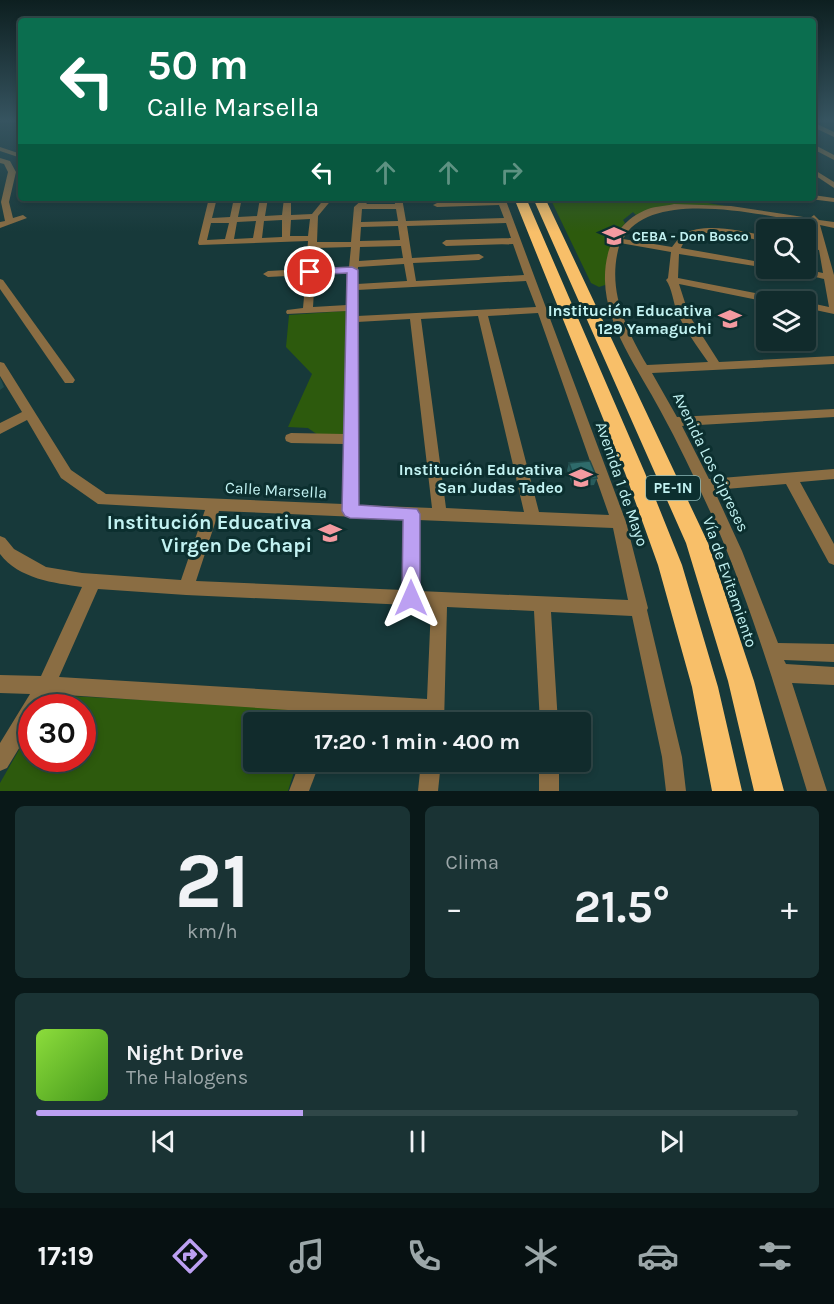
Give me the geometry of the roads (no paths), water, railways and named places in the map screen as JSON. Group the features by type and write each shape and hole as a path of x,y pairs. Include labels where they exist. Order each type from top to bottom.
{"highway":[{"name":"PE-1N","path":"509,201 635,473 670,565 705,687 727,791"},
{"name":"Vía de Evitamiento","path":"540,201 697,543 741,681 768,791"}],"street":[{"path":"0,160 7,163 12,172 5,202 10,222"},
{"path":"816,173 834,186"},
{"path":"816,197 834,200"},
{"path":"206,229 212,201"},
{"path":"231,231 237,201"},
{"path":"257,240 264,201"},
{"path":"286,239 287,201"},
{"path":"308,311 314,216 326,201"},
{"path":"358,207 365,201"},
{"path":"450,259 437,202 463,201"},
{"name":"Avenida 1 de Mayo","path":"508,201 509,220 516,241 619,522 672,757 676,791"},
{"path":"703,201 809,219"},
{"path":"358,207 399,202 412,284"},
{"path":"616,240 635,218 651,211 680,206 807,219"},
{"path":"350,511 352,267 358,207"},
{"path":"206,229 231,231 261,218 314,216"},
{"path":"0,225 23,218"},
{"path":"358,225 509,220"},
{"path":"816,220 834,223"},
{"path":"816,224 831,277 834,309 816,306"},
{"path":"206,229 231,231 257,240 286,239 355,245 406,243"},
{"path":"716,366 682,311 671,280 675,250 683,237 703,231 756,238"},
{"path":"616,240 756,264"},
{"name":"Avenida Los Cipreses","path":"616,240 610,266 612,295 630,344 673,422 741,567 780,673 817,791"},
{"path":"446,243 516,241"},
{"path":"475,242 485,280"},
{"path":"816,247 823,248"},
{"path":"268,274 479,257"},
{"path":"816,274 831,277"},
{"path":"352,287 530,278"},
{"path":"671,280 756,296"},
{"path":"0,282 69,380"},
{"path":"291,312 415,316 540,310"},
{"path":"482,313 533,519"},
{"path":"415,316 440,515"},
{"path":"645,369 834,360"},
{"name":"Calle Marsella","path":"0,366 66,474 103,500 619,522"},
{"path":"673,422 834,413"},
{"path":"0,429 28,414"},
{"path":"291,438 351,440"},
{"path":"704,485 834,474"},
{"path":"790,477 834,558"},
{"path":"186,588 214,505"},
{"path":"411,514 411,598"},
{"path":"3,552 45,574 93,581 186,588 640,608"},
{"path":"41,694 93,581"},
{"path":"436,712 439,600"},
{"path":"542,604 548,712"},
{"path":"772,651 834,653"},
{"path":"780,673 834,676"},
{"path":"0,684 330,704 401,712"},
{"path":"327,712 330,704"},
{"path":"0,761 18,732"},
{"path":"299,791 306,772"},
{"path":"428,791 430,772"},
{"path":"549,772 549,791"}],"place":[{"name":"CEBA - Don Bosco","path":"614,236"},
{"name":"Institución Educativa 129 Yamaguchi","path":"730,319"},
{"name":"Institución Educativa San Judas Tadeo","path":"581,478"},
{"name":"Institución Educativa Virgen De Chapi","path":"330,533"}]}
